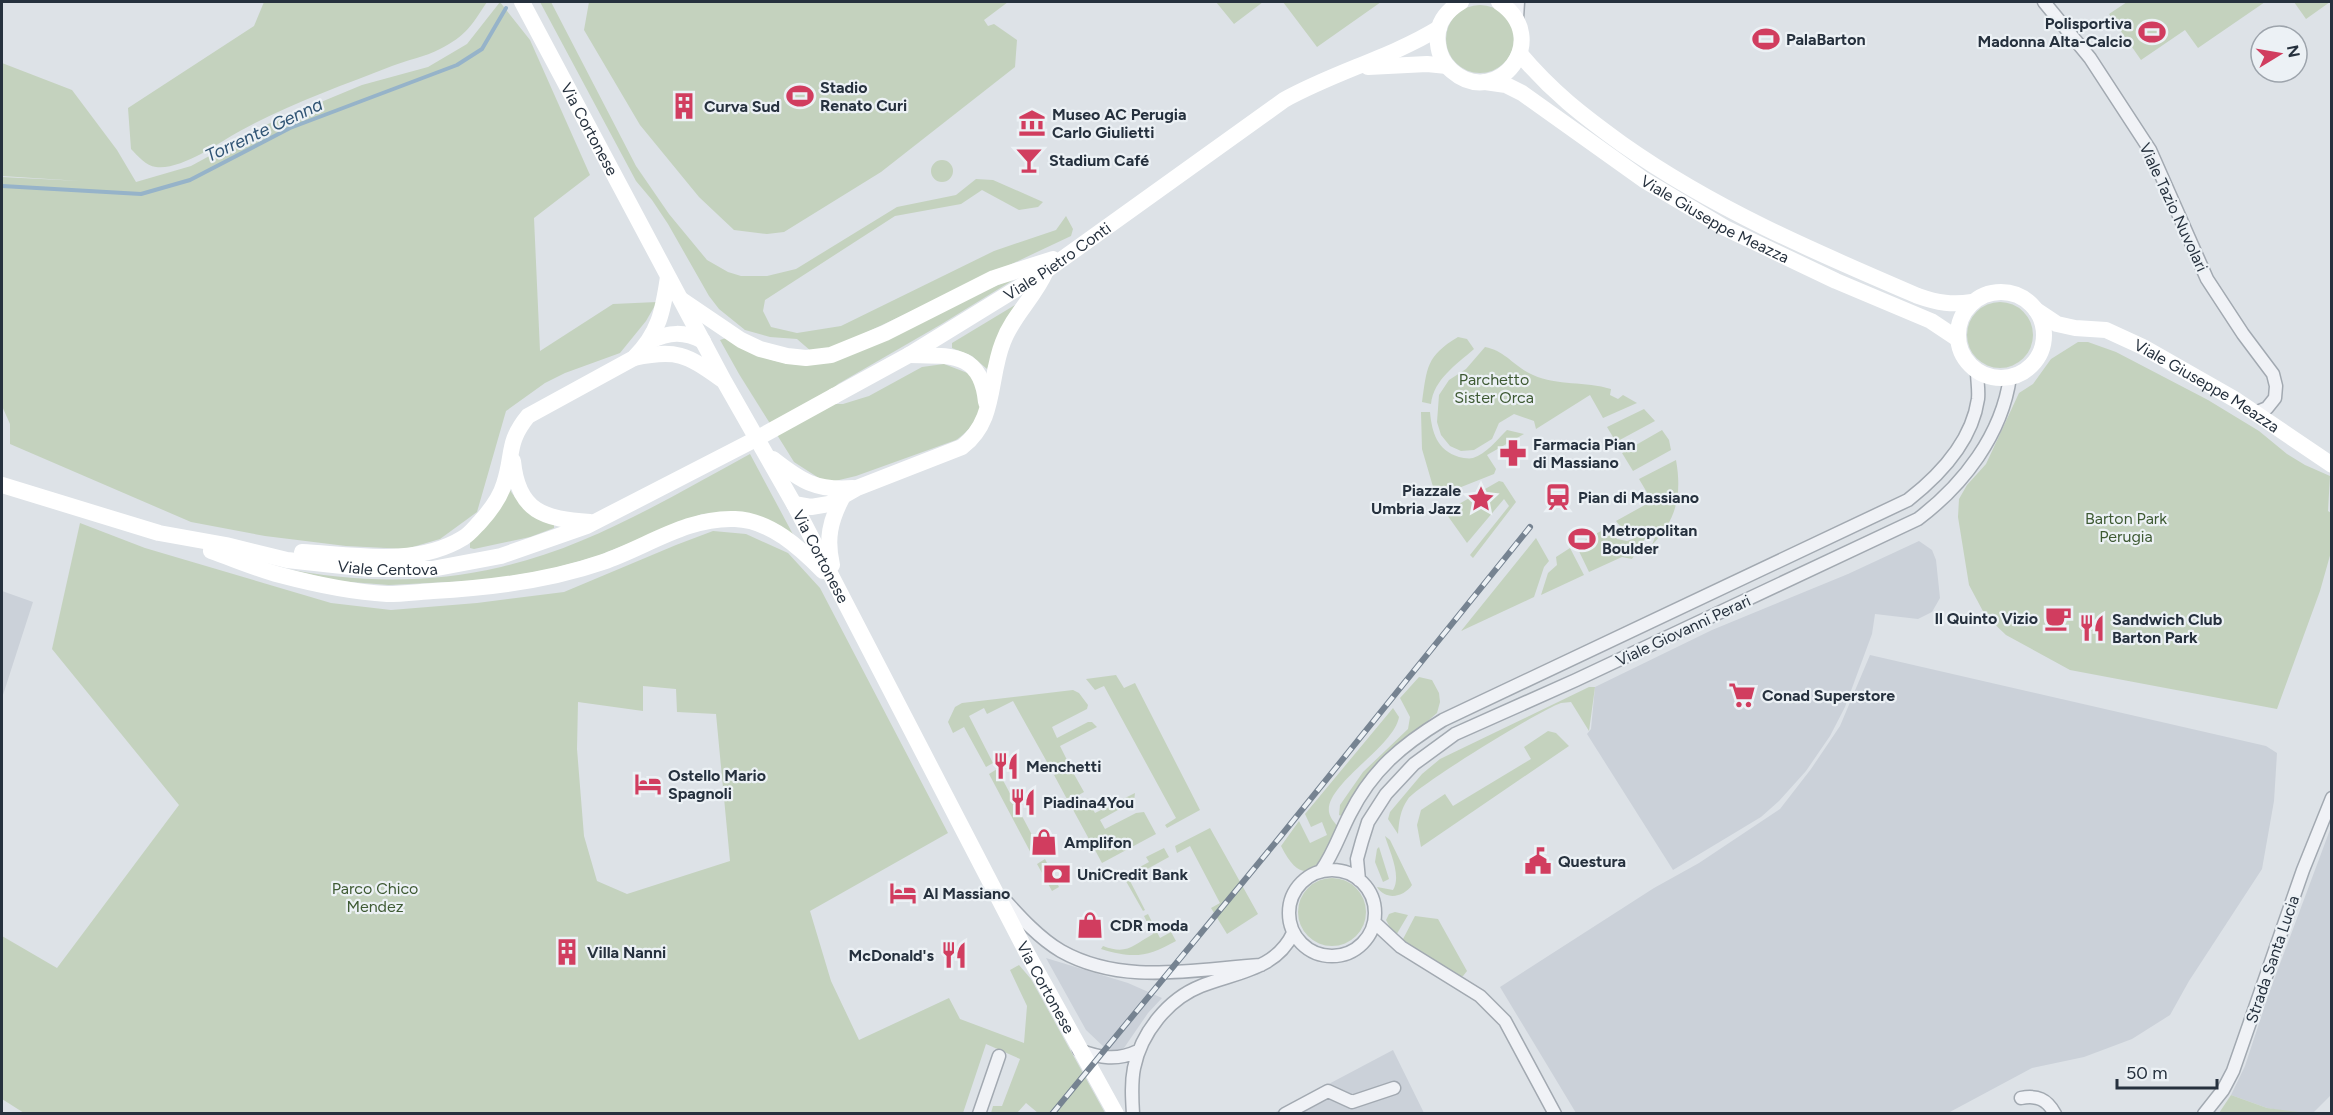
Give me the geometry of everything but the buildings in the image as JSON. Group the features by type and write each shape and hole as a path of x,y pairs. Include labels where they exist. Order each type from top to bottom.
{"main road":[{"name":"Via Cortonese","path":"522,2 724,381 794,504 991,884 1079,1050 1116,1113"},
{"name":"Viale Pietro Conti","path":"756,439 909,355 1047,270 1284,100 1420,39 1439,28 1448,12 1461,2"},
{"path":"1485,82 1507,73 1520,54 1522,42 1517,10 1499,2"},
{"path":"1439,28 1439,48 1447,66"},
{"name":"Viale Giuseppe Meazza","path":"1520,54 1542,80 1577,112 1639,156 1702,195 1768,231 1918,296 1954,305 1972,302"},
{"name":"Viale Pietro Conti","path":"1349,69 1394,65 1447,66 1458,76 1471,81 1485,82"},
{"name":"Viale Giuseppe Meazza","path":"1485,82 1506,86 1522,93 1644,180 1725,228 1827,277 1931,321 1958,339"},
{"path":"680,298 741,340 760,349 806,358 831,355 885,333 994,278 1068,255"},
{"path":"794,504 820,506 842,498 857,488 962,447 975,438 987,412 1002,343 1039,288 1047,270"},
{"path":"650,341 661,317 668,277"},
{"path":"2042,347 2044,334 2042,321 2036,310 2026,300 2013,293 1999,292 1984,295 1972,302 1964,312 1959,325 1960,351 1967,362 1977,371 1999,378 2010,377 2030,366 2042,347 2055,337 2075,328"},
{"name":"Viale Giuseppe Meazza","path":"2036,310 2057,324 2106,330 2143,347 2236,400 2331,465"},
{"path":"159,533 202,532 292,551 355,555 400,557 438,550 465,537 489,512 504,483 512,442 518,428 528,416 633,358 650,341 663,335 685,333 703,341"},
{"path":"633,358 653,354 678,354 700,364 724,381"},
{"path":"909,355 946,355 961,358 969,363 979,373 985,386 987,412"},
{"name":"Viale Centova","path":"2,485 159,533 226,545 287,560 370,569 432,569 501,556 595,522 756,439"},
{"path":"512,442 517,483 525,498 539,513 556,519 595,522"},
{"path":"767,454 806,482 833,490 857,488"},
{"path":"836,584 828,534 833,515 842,498"},
{"path":"159,533 278,575 336,587 388,594 463,590 539,580 603,562 691,524 714,519 738,519 766,527 798,545 836,584"}],"street":[{"name":"Viale Tazio Nuvolari","path":"2044,2 2090,58 2145,142 2207,279 2243,334 2273,374 2277,386 2275,398 2267,408 2255,413"},
{"name":"Viale Giovanni Perari","path":"1321,871 1329,860 1364,789 1383,764 1417,735 1443,720 1908,500 1928,484 1955,454 1974,415 1978,398 1977,371"},
{"name":"Viale Giovanni Perari","path":"1359,879 1357,859 1368,822 1400,777 1420,758 1455,734 1598,670 1918,519 1950,493 1978,457 1994,428 2008,393 2010,377"},
{"name":"Strada Santa Lucia","path":"2204,1113 2223,1090 2233,1071 2303,870 2331,798"},
{"path":"1334,870 1359,879 1372,898 1375,910 1374,922 1367,938 1354,951 1338,957 1320,955 1304,947 1293,933 1288,916 1296,888 1305,879 1321,871 1334,870"},
{"path":"991,884 1027,925 1061,951 1107,969 1131,973 1261,965"},
{"path":"1374,922 1401,947 1480,996 1506,1021 1555,1113"},
{"path":"1133,1113 1131,1089 1138,1052 1153,1025 1166,1010 1184,995 1200,986 1276,958 1286,948 1293,933"},
{"path":"1079,1050 1114,1059 1138,1052"},
{"path":"980,1113 999,1056"},
{"path":"1285,1113 1328,1090 1352,1102 1394,1088"},
{"path":"2021,1098 2040,1098 2049,1103 2055,1113"}],"shaded area":[{"path":"1919,541 1932,550 1936,560 1940,598 1932,612 1918,619 1875,614 1872,634 1845,707 1830,736 1806,771 1761,817 1673,870 1587,734 1591,729 1595,687 1712,630 1848,574"},
{"path":"2,591 33,602 2,698"},
{"path":"1870,655 2266,746 2277,753 2274,801 2262,869 2189,981 2170,1015 2132,1039 2084,1057 2032,1068 1948,1113 1576,1113 1500,987 1654,888 1699,863 1780,809 1840,726"},
{"path":"2331,827 2331,1095 2313,1113 2267,1108 2231,1095 2245,1066 2268,996"},
{"path":"1046,958 1128,983 1162,998 1148,1013 1124,1048 1117,1051 1106,1049 1086,1030"},
{"path":"1393,1050 1424,1113 1272,1114"}],"green space":[{"path":"264,2 487,2 463,34 434,52 296,104 240,131 200,155 177,164 156,167 139,158 131,149 128,108 254,26"},
{"path":"500,2 530,40 590,175 534,218 540,351 613,304 657,302 646,321 620,353 565,373 545,383 506,411 477,512 440,539 406,549 346,546 265,536 191,522 10,444 10,424 2,406 2,177 80,181 2,176 2,63 72,90 117,150 136,182 191,166 268,124 362,85 428,67 467,44"},
{"path":"540,2 551,2 636,166 669,214 707,260 728,272 741,276 767,276 796,269 897,207 956,195 976,179 993,180 1043,202 1038,207 1019,210 982,190 961,204 895,216 765,300 763,311 771,327 797,333 841,326 994,251 1056,230 1066,216 1073,229 1071,236 831,349 812,352 797,339 770,337 745,330 719,309 709,296 668,224 636,181"},
{"name":"Stadio Renato Curi","path":"589,2 1008,2 984,20 988,26 994,24 1017,40 1015,67 881,172 784,232 767,234 734,230 699,197 640,125 584,30"},
{"path":"1216,2 1263,2 1234,24"},
{"path":"1283,2 1381,2 1317,47"},
{"name":"Polisportiva Madonna Alta-Calcio","path":"2127,2 2265,2 2198,48 2185,30 2141,60 2109,14"},
{"path":"2294,2 2330,2 2306,19"},
{"path":"1473,5 1487,5 1499,10 1509,20 1514,39 1509,58 1499,68 1487,73 1473,73 1461,68 1451,58 1446,46 1446,32 1451,20 1461,10"},
{"path":"942,160 950,163 953,171 950,179 942,182 934,179 931,171 934,163"},
{"path":"1018,277 838,384 830,392 825,404 843,404 869,396 922,367 944,364 970,374 981,393 981,409 971,427 956,440 856,476 835,481 822,480 794,462 720,340 726,338 762,356 779,362 800,365"},
{"path":"2000,302 2013,304 2023,312 2031,322 2033,335 2031,348 2023,358 2013,366 2000,368 1987,366 1977,358 1969,348 1967,335 1969,322 1977,312 1987,304"},
{"path":"1015,305 987,369 972,356 952,348 952,343"},
{"path":"1458,337 1467,339 1474,349 1441,380 1436,387 1431,404 1422,402 1430,364 1440,350"},
{"name":"Barton Park Perugia","path":"2078,342 2088,342 2116,352 2208,400 2259,431 2287,454 2330,476 2328,511 2331,513 2331,552 2320,591 2277,709 2070,670 2006,635 1985,615 1969,585 1958,517 1959,499 1967,485 1986,464 2019,393 2033,384 2051,359"},
{"name":"Parchetto Sister Orca","path":"1485,347 1499,352 1533,375 1552,381 1611,389 1610,395 1618,399 1623,395 1637,403 1603,418 1590,395 1536,429 1534,421 1514,414 1499,423 1492,439 1474,450 1461,451 1450,446 1441,435 1437,422 1439,395 1449,380 1466,369"},
{"path":"1644,409 1655,421 1616,442 1607,427"},
{"path":"1421,412 1430,412 1434,434 1445,450 1461,457 1478,456 1492,446 1507,430 1524,434 1487,455 1496,469 1494,474 1436,497 1422,449"},
{"path":"1662,430 1669,440 1671,450 1633,471 1622,453"},
{"path":"750,454 796,540 721,513 702,514 595,557 547,570 487,580 389,585 338,581 283,568 337,577 392,580 474,573 501,567 534,558 598,534"},
{"path":"1676,460 1678,495 1676,506 1667,526 1652,545 1655,537 1653,530 1646,528 1624,531 1616,521 1652,501 1639,479"},
{"path":"1499,481 1503,482 1516,502 1473,558 1470,555 1509,506 1504,499 1467,543 1445,512"},
{"path":"510,490 524,506 554,525 554,528 530,537 470,548 470,542"},
{"name":"Parco Chico Mendez","path":"80,523 145,548 331,603 391,610 477,603 564,592 713,531 746,534 788,553 820,588 948,833 810,911 831,981 859,1040 949,998 960,1019 1024,1043 1027,1006 1010,970 1019,965 1031,979 1105,1113 1038,1113 1026,1103 1017,1113 991,1113 993,1106 1002,1106 1020,1059 986,1044 963,1113 24,1113 2,1099 2,936 57,968 179,805 52,649","holes":["643,686 676,689 677,712 716,714 730,861 627,894 597,881 584,836 577,749 578,702 643,711"]},
{"path":"1608,527 1617,539 1627,541 1642,535 1646,537 1632,559 1622,557 1589,572 1576,545"},
{"path":"1536,538 1549,561 1544,567 1534,597 1461,631"},
{"path":"1570,548 1584,575 1541,595 1548,573 1557,565 1556,557"},
{"path":"1116,675 1124,688 1135,683 1200,810 1167,828 1165,825 1176,818 1104,686 1095,690 1086,679"},
{"path":"1419,677 1432,680 1439,693 1440,702 1437,713 1415,732 1344,817 1339,815 1340,805 1363,772 1408,729 1410,717 1400,698"},
{"path":"1589,687 1595,687 1589,731 1571,702 1549,708 1481,748 1417,791 1403,807 1398,834 1388,819 1390,812 1422,774 1440,759"},
{"path":"1073,690 1079,693 1088,705 1087,709 1052,727 1057,738 1088,722 1092,722 1097,727 1060,746 1068,762 1052,771 1013,701 987,714 984,708 969,716 993,763 986,767 964,727 953,733 948,722 955,707 962,703"},
{"path":"1393,708 1399,717 1394,729 1348,778 1331,801 1329,812 1339,828 1327,850 1314,867 1307,871 1299,869 1290,861 1281,846 1299,821 1310,843 1327,835 1322,822 1311,827 1305,814"},
{"path":"1548,731 1556,733 1569,746 1421,847 1417,825 1421,810 1445,794 1453,806 1531,759 1524,747"},
{"path":"1070,767 1084,792 1068,801 1054,775"},
{"path":"997,769 1041,852 1033,857 989,774"},
{"path":"1135,793 1134,801 1100,820 1105,829 1136,813 1144,812 1156,834 1102,863 1071,806 1087,798 1095,813"},
{"path":"1210,828 1258,914 1227,934 1211,908 1220,903 1190,846 1177,853 1175,846"},
{"path":"1385,836 1390,840 1412,885 1400,895 1390,896 1377,887 1393,890 1396,878 1394,863"},
{"path":"1379,847 1389,879 1383,882 1375,862"},
{"path":"1164,848 1169,857 1129,879 1145,910 1143,911 1123,876 1149,862 1146,857"},
{"path":"1045,859 1059,887 1052,891 1037,864"},
{"path":"1325,878 1339,878 1351,883 1361,893 1366,912 1361,931 1351,941 1339,946 1325,946 1313,941 1303,931 1298,919 1298,905 1303,893 1313,883"},
{"path":"1395,912 1408,915 1395,937 1386,920 1389,914"},
{"path":"1148,914 1160,938 1171,932 1176,941 1140,955 1101,949 1103,946 1118,950 1129,948 1153,934 1144,916"},
{"path":"1415,916 1438,919 1467,971 1463,976 1457,977 1402,941"},
{"path":"2231,1095 2267,1108 2307,1113 2219,1113"}],"waterway":[{"name":"Torrente Genna","path":"2,186 141,194 190,180 290,128 457,65 482,49 506,8"}],"railway":[{"path":"1052,1114 1280,837 1530,527"}],"place":[{"name":"Polisportiva Madonna Alta-Calcio","path":"2152,32"},
{"name":"PalaBarton","path":"1766,39"},
{"name":"Stadio Renato Curi","path":"800,96"},
{"name":"Curva Sud","path":"684,106"},
{"name":"Museo AC Perugia Carlo Giulietti","path":"1032,123"},
{"name":"Stadium Café","path":"1029,160"},
{"name":"Farmacia Pian di Massiano","path":"1513,453"},
{"name":"Pian di Massiano","path":"1558,497"},
{"name":"Piazzale Umbria Jazz","path":"1481,499"},
{"name":"Metropolitan Boulder","path":"1582,539"},
{"name":"Il Quinto Vizio","path":"2058,618"},
{"name":"Sandwich Club Barton Park","path":"2092,628"},
{"name":"Conad Superstore","path":"1742,695"},
{"name":"Menchetti","path":"1006,766"},
{"name":"Ostello Mario Spagnoli","path":"648,784"},
{"name":"Piadina4You","path":"1023,802"},
{"name":"Amplifon","path":"1044,842"},
{"name":"Questura","path":"1538,861"},
{"name":"UniCredit Bank","path":"1057,874"},
{"name":"Al Massiano","path":"903,893"},
{"name":"CDR moda","path":"1090,925"},
{"name":"Villa Nanni","path":"567,952"},
{"name":"McDonald's","path":"954,955"}]}
